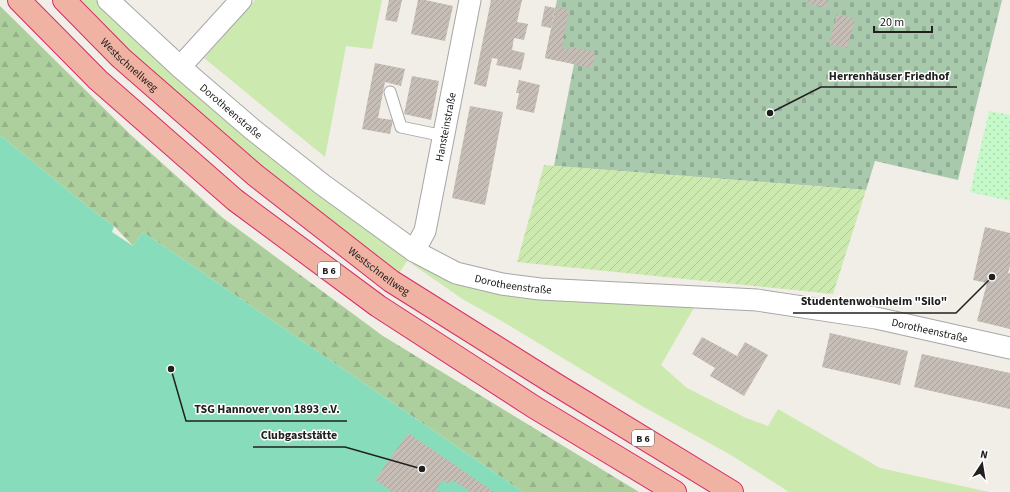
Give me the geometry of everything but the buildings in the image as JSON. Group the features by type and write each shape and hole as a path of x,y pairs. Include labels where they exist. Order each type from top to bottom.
{"highway":[{"name":"B 6","path":"19,0 98,80 235,200 378,306 534,407 674,492"},
{"name":"Westschnellweg","path":"64,0 121,58 255,175 391,281 555,384 732,492"}],"street":[{"name":"Dorotheenstraße","path":"108,0 180,67 252,129 323,185 414,251 456,273 502,284 540,289 757,300 876,318 1010,348"},
{"path":"180,67 241,0"},
{"name":"Hansteinstraße","path":"414,251 425,231 470,0"}],"lane":[{"path":"390,92 402,127 444,136"}],"green space":[{"path":"76,0 108,0 414,251 399,273 260,169 129,54"},
{"path":"255,0 382,0 372,49 346,46 325,157 204,58"},
{"path":"557,0 1002,0 958,180 875,161 866,190 554,166 574,64 545,58"},
{"path":"0,6 132,136 223,218 383,336 639,492 523,492 143,232 133,246 114,226 92,210 0,135"},
{"path":"989,111 1010,115 1010,201 970,192"},
{"path":"0,135 92,210 114,226 112,232 133,246 143,232 523,492 0,492"},
{"path":"544,165 866,190 833,294 517,262"},
{"path":"416,259 695,306 661,365 687,388 746,418 768,426 778,409 880,468 989,492 789,492 731,455 642,406 500,320 464,300 412,264"}],"place":[{"name":"Herrenhäuser Friedhof","path":"770,113"},
{"name":"Studentenwohnheim \"Silo\"","path":"992,277"},
{"name":"TSG Hannover von 1893 e.V.","path":"171,369"},
{"name":"Clubgaststätte","path":"422,469"}]}
